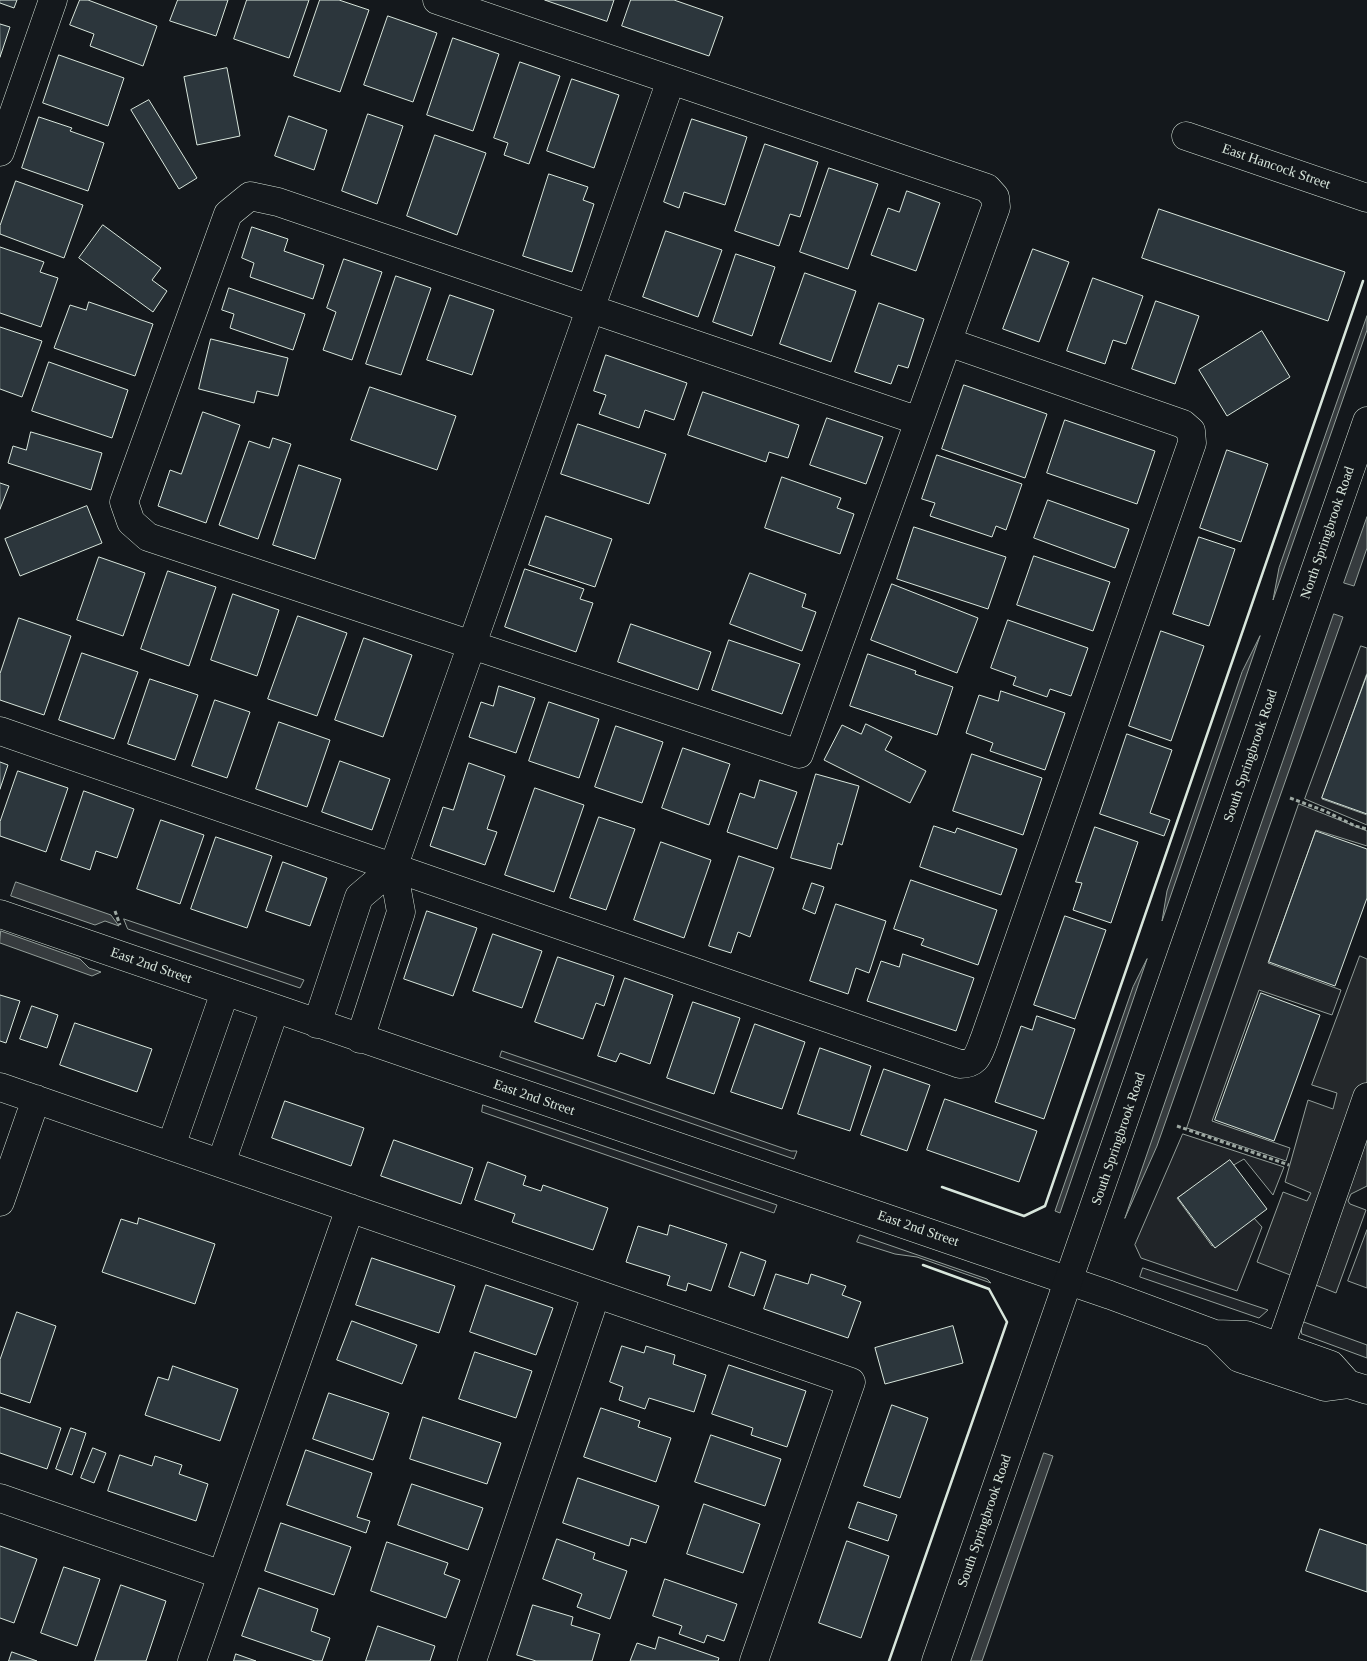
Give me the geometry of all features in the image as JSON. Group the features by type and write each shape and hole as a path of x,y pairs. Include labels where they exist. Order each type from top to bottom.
{"main road":[{"path":"0,152 53,0"},
{"path":"437,0 987,188 995,196 996,207 948,342 799,754 148,537 131,522 124,502 228,214 250,196 278,202 919,421"},
{"path":"318,1024 359,897 393,868 671,80"},
{"name":"East Hancock Street","path":"1186,136 1367,198"},
{"path":"0,731 960,1064 970,1064 977,1059 1192,442 1191,431 1183,424 948,342"},
{"name":"North Springbrook Road","path":"1300,616 1367,421"},
{"name":"South Springbrook Road","path":"936,1661 1300,616"},
{"path":"360,1039 402,912 393,868"},
{"name":"East 2nd Street","path":"0,914 1069,1281 1215,1334"},
{"path":"171,1146 225,992"},
{"path":"221,1163 275,1009"},
{"path":"0,1086 851,1382 754,1661"},
{"path":"1280,1347 1357,1158 1367,1097"},
{"path":"0,1202 36,1099"},
{"path":"192,1661 350,1208"},
{"path":"472,1661 596,1294"},
{"path":"1215,1334 1246,1335 1331,1365 1358,1387"},
{"path":"1215,1334 1239,1358 1325,1387 1358,1387"},
{"path":"0,1498 222,1575"}],"path":[{"path":"1290,798 1325,810 1355,826 1367,828"},
{"path":"1177,1126 1289,1165"}],"shaded area":[{"path":"1367,316 1367,330 1273,600 1279,568"},
{"path":"1367,517 1367,548 1354,586 1344,583"},
{"path":"1334,614 1343,617 1157,1146 1125,1218"},
{"path":"1260,636 1162,921 1167,891 1242,672"},
{"path":"1361,646 1367,648 1367,673 1322,799 1367,815 1367,825 1305,799"},
{"path":"1299,804 1367,831 1367,846 1316,830 1268,963 1341,990 1332,1015 1259,990 1212,1121 1290,1148 1286,1161 1187,1128"},
{"path":"16,882 111,915 119,926 105,921 95,925 11,896"},
{"path":"124,919 304,980 300,988 128,929"},
{"path":"1,931 80,959 89,968 101,972 92,976 0,943"},
{"path":"1360,956 1367,959 1367,1186 1351,1194 1348,1201 1350,1204 1366,1210 1336,1293 1257,1262 1283,1192 1307,1201 1311,1193 1285,1182 1308,1100 1333,1109 1337,1093 1312,1085"},
{"path":"1147,959 1060,1213 1055,1211 1133,987"},
{"path":"502,1051 791,1151 797,1151 794,1159 500,1057"},
{"path":"483,1105 777,1205 774,1213 482,1112"},
{"path":"1183,1134 1284,1167 1273,1195 1244,1159 1177,1198 1212,1246 1253,1217 1262,1227 1237,1291 1141,1258 1135,1245"},
{"path":"1367,1230 1367,1288 1348,1281"},
{"path":"860,1235 987,1279 991,1283 917,1257 895,1254 857,1242"},
{"path":"1143,1268 1268,1310 1259,1318 1140,1277"},
{"path":"1301,1321 1367,1345 1367,1358 1302,1334"},
{"path":"1044,1453 1053,1456 982,1661 971,1661"}],"building":[{"path":"0,0 17,0 14,8 0,3"},
{"path":"80,0 88,0 157,26 143,66 90,46 94,34 70,25"},
{"path":"178,0 228,0 216,36 170,21"},
{"path":"247,0 309,0 289,58 234,39"},
{"path":"320,0 339,0 369,10 340,92 294,76"},
{"path":"545,0 614,0 607,21"},
{"path":"631,0 674,0 723,17 709,56 622,26"},
{"path":"388,16 437,33 413,102 364,85"},
{"path":"0,24 10,27 0,57"},
{"path":"453,38 499,54 473,131 427,115"},
{"path":"59,55 124,78 108,126 43,103"},
{"path":"520,62 560,76 529,164 504,155 508,143 494,138"},
{"path":"227,68 240,136 197,145 184,77"},
{"path":"572,79 619,95 594,168 547,151"},
{"path":"149,100 197,178 179,189 131,110"},
{"path":"368,114 403,126 377,204 342,191"},
{"path":"289,116 327,130 314,170 275,156"},
{"path":"39,117 72,128 70,131 104,143 88,191 22,168"},
{"path":"692,119 747,137 725,205 684,192 679,208 664,202"},
{"path":"435,135 486,153 457,235 407,216"},
{"path":"765,144 818,162 800,217 790,214 779,246 735,231"},
{"path":"829,168 878,184 848,269 800,252"},
{"path":"549,174 588,187 583,200 594,204 572,272 523,256"},
{"path":"16,181 83,205 64,258 0,234 0,226"},
{"path":"907,191 940,203 916,271 871,255 888,208 899,212"},
{"path":"1159,209 1345,272 1328,321 1142,258"},
{"path":"103,225 161,268 152,280 167,291 153,312 79,258"},
{"path":"252,227 288,239 284,251 324,265 313,299 250,277 254,263 242,258"},
{"path":"666,231 722,250 698,317 643,297"},
{"path":"0,247 44,262 40,272 58,278 41,327 0,313"},
{"path":"1033,249 1069,262 1039,342 1003,329"},
{"path":"736,254 775,267 752,336 713,322"},
{"path":"344,259 382,272 352,360 323,350 336,312 327,308"},
{"path":"805,273 856,291 831,362 780,344"},
{"path":"396,276 431,288 401,375 366,364"},
{"path":"1093,278 1143,296 1126,344 1113,340 1105,364 1067,351"},
{"path":"229,288 305,314 293,350 230,328 234,314 222,310"},
{"path":"450,295 494,310 472,375 427,360"},
{"path":"1156,301 1199,316 1175,384 1132,369"},
{"path":"89,302 153,324 135,376 54,348 70,305 86,310"},
{"path":"879,303 924,319 908,368 898,365 891,384 855,372"},
{"path":"0,327 42,341 22,397 0,389"},
{"path":"1262,331 1290,377 1227,416 1199,370"},
{"path":"211,339 288,358 278,396 257,391 254,403 199,389"},
{"path":"606,355 687,383 674,420 645,410 639,428 599,414 606,395 594,391"},
{"path":"49,362 128,390 112,438 32,411"},
{"path":"964,385 1047,414 1025,478 942,449"},
{"path":"370,387 456,416 437,470 351,440"},
{"path":"703,392 799,425 788,458 769,452 766,462 688,435"},
{"path":"203,412 240,425 206,523 158,506 170,470 181,474"},
{"path":"827,418 883,437 866,484 810,465"},
{"path":"1065,420 1155,451 1137,504 1047,473"},
{"path":"578,424 666,454 649,504 561,474"},
{"path":"31,432 102,453 91,490 8,463 13,446 26,450"},
{"path":"273,438 291,444 258,539 219,525 249,441 269,448"},
{"path":"1227,450 1268,464 1241,542 1200,528"},
{"path":"937,455 1022,484 1006,530 996,526 992,537 930,516 935,503 922,499"},
{"path":"299,465 341,479 315,559 273,545"},
{"path":"782,477 841,498 837,508 854,514 840,554 765,528"},
{"path":"0,483 9,486 0,509"},
{"path":"1048,500 1129,529 1115,568 1034,538"},
{"path":"87,506 102,543 20,576 5,539"},
{"path":"546,516 612,539 595,587 529,565"},
{"path":"914,527 1006,557 988,609 897,579"},
{"path":"1199,537 1235,549 1209,626 1173,614"},
{"path":"1034,556 1110,582 1093,631 1017,605"},
{"path":"99,557 145,573 123,636 77,620"},
{"path":"525,569 584,589 580,599 593,603 576,652 505,627"},
{"path":"168,571 216,587 189,666 141,649"},
{"path":"750,573 806,594 802,607 816,612 802,651 730,624"},
{"path":"892,584 978,618 957,673 871,640"},
{"path":"233,594 279,610 257,676 211,660"},
{"path":"298,616 347,633 317,716 268,699"},
{"path":"19,618 71,636 44,715 0,700 0,674"},
{"path":"1008,620 1088,648 1071,696 1050,689 1047,697 1013,685 1016,677 991,668"},
{"path":"631,624 711,652 698,690 618,662"},
{"path":"1161,631 1204,646 1171,741 1129,726"},
{"path":"364,638 412,655 383,737 335,720"},
{"path":"729,640 800,664 782,714 712,690"},
{"path":"82,653 138,672 114,739 59,720"},
{"path":"868,654 916,671 915,674 953,687 937,735 850,706"},
{"path":"1367,675 1367,814 1322,798"},
{"path":"150,679 198,695 175,760 128,744"},
{"path":"499,686 535,698 516,753 469,737 481,702 493,706"},
{"path":"1001,691 1065,713 1045,770 990,751 993,743 966,733 979,695 998,701"},
{"path":"215,700 250,712 227,778 192,766"},
{"path":"549,702 599,719 579,778 529,761"},
{"path":"279,722 330,740 307,807 256,789"},
{"path":"866,724 892,737 885,750 926,771 910,803 824,760 842,725 861,734"},
{"path":"616,726 663,742 642,803 595,787"},
{"path":"1127,734 1172,750 1150,813 1170,820 1164,836 1100,814"},
{"path":"683,748 730,764 709,825 662,808"},
{"path":"972,754 1042,778 1023,835 953,811"},
{"path":"340,761 390,779 372,830 322,812"},
{"path":"0,762 8,765 0,789"},
{"path":"469,763 505,776 487,829 497,832 485,865 430,846 443,807 453,810"},
{"path":"18,771 68,788 46,852 0,836 0,822"},
{"path":"816,774 859,786 842,845 838,843 831,869 791,858"},
{"path":"760,780 797,792 777,849 727,832 740,793 754,798"},
{"path":"535,788 584,805 554,892 505,875"},
{"path":"84,791 134,809 117,858 96,851 90,870 61,860"},
{"path":"599,817 635,829 606,910 570,898"},
{"path":"161,820 204,835 180,904 137,889"},
{"path":"934,826 955,833 957,828 1017,849 1001,895 920,867"},
{"path":"1095,827 1138,842 1111,923 1073,910 1082,883 1076,882"},
{"path":"1316,831 1367,849 1367,898 1335,986 1269,962"},
{"path":"216,837 272,856 247,928 191,909"},
{"path":"661,842 711,860 684,938 634,920"},
{"path":"739,856 774,868 750,937 738,932 731,953 709,946"},
{"path":"283,862 327,878 310,926 266,911"},
{"path":"911,880 997,910 978,965 921,945 924,939 894,929"},
{"path":"812,883 824,887 815,914 803,909"},
{"path":"836,904 886,921 869,973 856,968 848,994 810,981"},
{"path":"427,911 477,928 453,996 404,979"},
{"path":"1065,916 1106,930 1075,1019 1034,1005"},
{"path":"493,934 542,951 522,1008 473,991"},
{"path":"903,954 974,978 956,1031 867,1001 881,961 899,967"},
{"path":"558,957 614,976 604,1006 596,1003 583,1039 535,1022"},
{"path":"625,978 673,995 650,1064 620,1053 616,1062 598,1056"},
{"path":"1261,993 1320,1015 1274,1141 1215,1120"},
{"path":"0,995 20,1001 6,1043 0,1041"},
{"path":"693,1002 740,1018 714,1094 667,1078"},
{"path":"32,1006 58,1015 47,1048 20,1039"},
{"path":"1037,1016 1075,1029 1044,1119 995,1102 1021,1026 1032,1030"},
{"path":"75,1023 152,1049 137,1092 60,1065"},
{"path":"755,1024 805,1042 782,1109 731,1092"},
{"path":"820,1048 871,1066 850,1131 798,1114"},
{"path":"884,1069 930,1085 907,1151 861,1135"},
{"path":"945,1099 1037,1131 1019,1182 927,1150"},
{"path":"285,1101 364,1128 351,1166 272,1138"},
{"path":"394,1140 473,1168 461,1204 381,1176"},
{"path":"1230,1160 1267,1209 1215,1248 1178,1198"},
{"path":"488,1162 526,1176 523,1185 541,1191 543,1185 608,1208 593,1250 512,1222 515,1214 475,1200"},
{"path":"139,1218 215,1244 195,1304 102,1272 121,1219 137,1224"},
{"path":"670,1225 727,1244 711,1291 688,1283 686,1291 667,1285 670,1276 626,1262 638,1226 667,1235"},
{"path":"741,1252 766,1261 754,1296 729,1287"},
{"path":"372,1258 455,1286 439,1333 356,1305"},
{"path":"776,1274 808,1284 811,1274 846,1286 842,1295 861,1302 848,1338 764,1309"},
{"path":"486,1285 553,1308 536,1355 470,1332"},
{"path":"17,1312 56,1326 30,1403 0,1393 0,1360"},
{"path":"352,1321 417,1345 402,1384 337,1360"},
{"path":"953,1326 963,1363 885,1384 875,1348"},
{"path":"622,1346 644,1353 646,1346 675,1355 673,1364 706,1375 694,1412 649,1398 645,1409 619,1400 623,1387 610,1382"},
{"path":"475,1352 532,1371 516,1418 459,1399"},
{"path":"729,1365 806,1391 787,1447 751,1435 753,1428 712,1414"},
{"path":"173,1366 238,1389 220,1441 145,1415 158,1377 168,1380"},
{"path":"329,1393 389,1413 373,1460 313,1439"},
{"path":"892,1405 928,1418 900,1498 864,1486"},
{"path":"0,1407 61,1428 47,1469 0,1453"},
{"path":"601,1408 640,1421 638,1427 671,1438 656,1482 584,1457"},
{"path":"423,1417 501,1443 487,1484 410,1459"},
{"path":"71,1428 86,1433 72,1475 56,1469"},
{"path":"711,1435 781,1459 765,1506 695,1482"},
{"path":"93,1448 106,1453 94,1483 81,1478"},
{"path":"306,1450 372,1473 357,1517 370,1521 366,1533 287,1505"},
{"path":"120,1455 152,1466 155,1456 182,1465 179,1474 208,1484 196,1521 108,1491"},
{"path":"578,1478 659,1506 646,1543 631,1538 629,1546 563,1523"},
{"path":"412,1484 483,1508 468,1550 398,1525"},
{"path":"858,1502 897,1515 888,1541 849,1528"},
{"path":"704,1504 760,1524 743,1573 687,1554"},
{"path":"281,1523 351,1547 334,1595 265,1571"},
{"path":"1320,1529 1367,1545 1367,1592 1306,1571"},
{"path":"557,1539 595,1553 593,1559 627,1571 610,1619 577,1607 582,1594 543,1579"},
{"path":"847,1541 889,1556 861,1638 819,1623"},
{"path":"387,1542 448,1563 444,1574 460,1580 446,1618 371,1591"},
{"path":"0,1546 37,1559 14,1623 0,1618"},
{"path":"64,1567 100,1579 77,1646 41,1633"},
{"path":"665,1579 737,1604 724,1641 707,1635 704,1643 679,1634 682,1626 653,1616"},
{"path":"121,1585 166,1601 146,1661 95,1661"},
{"path":"259,1588 318,1609 311,1631 330,1638 322,1661 315,1661 242,1636"},
{"path":"533,1605 573,1617 571,1625 600,1634 592,1661 536,1661 517,1655"},
{"path":"378,1626 435,1646 430,1661 366,1661"},
{"path":"659,1637 719,1658 718,1661 630,1661 637,1643 655,1649"},
{"path":"12,1652 37,1661 9,1661"},
{"path":"236,1654 256,1661 234,1661"}],"wall":[{"path":"942,1187 1024,1216 1045,1206 1363,281"},
{"path":"889,1661 1007,1322 989,1289 923,1265"}]}
